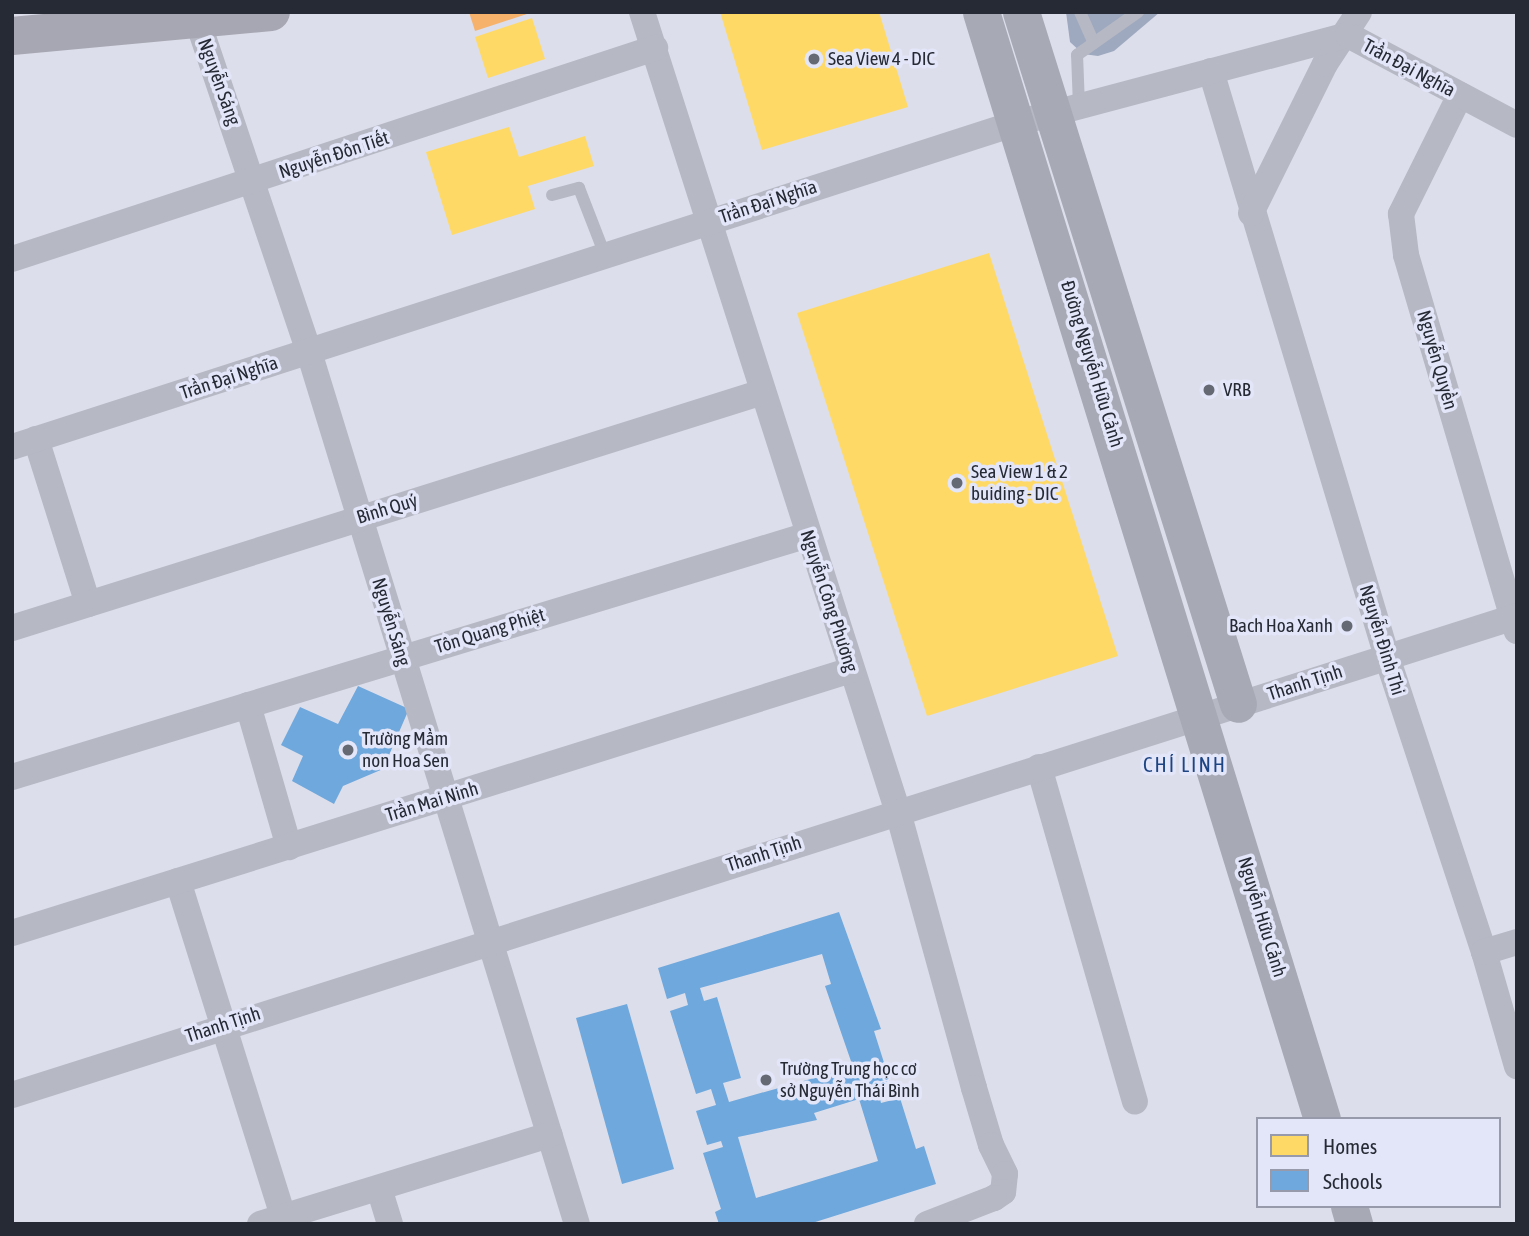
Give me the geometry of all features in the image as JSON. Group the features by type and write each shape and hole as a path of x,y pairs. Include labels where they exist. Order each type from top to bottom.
{"main road":[{"path":"12,36 198,22 271,12"},
{"name":"Đường Nguyễn Hữu Cảnh","path":"981,12 1201,715"},
{"name":"Đường Nguyễn Hữu Cảnh","path":"1021,12 1066,110 1238,704"},
{"name":"Nguyễn Hữu Cảnh","path":"1201,715 1321,1117"}],"street":[{"name":"Nguyễn Công Phương","path":"642,12 711,220 808,535 898,812 974,1088 1005,1174 1003,1192 986,1203 927,1224"},
{"name":"Trần Đại Nghĩa","path":"24,443 1017,123 1212,71 1354,19 1460,95 1517,125"},
{"path":"1251,213 1325,64 1354,19"},
{"name":"Nguyễn Sáng","path":"198,22 255,181 578,1224"},
{"name":"Nguyễn Đôn Tiết","path":"12,259 655,48"},
{"name":"Nguyễn Đình Thi","path":"1212,71 1251,213 1387,657 1484,952 1517,1066"},
{"name":"Nguyễn Quyền","path":"1460,95 1401,214 1406,255 1515,621"},
{"name":"Bình Quý","path":"12,628 763,392"},
{"path":"24,443 88,604"},
{"name":"Tôn Quang Phiệt","path":"12,777 808,535"},
{"name":"Thanh Tịnh","path":"12,1095 226,1024 1201,715 1387,657 1515,621"},
{"name":"Trần Mai Ninh","path":"12,933 851,670"},
{"path":"248,705 289,847"},
{"path":"1039,767 1135,1101"},
{"path":"178,881 226,1024 271,1220 550,1135"},
{"path":"1484,952 1517,942"},
{"path":"379,1188 390,1224"}],"lane":[{"path":"1080,12 1094,43"},
{"path":"1066,110 1077,55 1138,12"},
{"path":"552,195 579,188 605,255"}],"building: Homes":[{"name":"Sea View 4 - DIC","path":"720,12 879,12 908,107 762,150"},
{"path":"532,18 545,59 488,78 475,37"},
{"path":"509,127 519,157 585,136 594,166 528,186 535,209 452,235 426,152"},
{"name":"Sea View 1 & 2 buiding - DIC","path":"989,253 1118,656 927,716 797,313"}],"building: Schools":[{"path":"358,686 409,709 383,769 343,786 334,804 292,781 303,756 281,745 300,707 338,724"},
{"path":"839,912 881,1029 874,1031 893,1091 879,1095 881,1103 900,1098 916,1149 924,1146 936,1184 809,1224 719,1224 715,1212 721,1209 703,1153 723,1147 721,1141 707,1145 696,1111 716,1105 711,1089 696,1094 670,1011 688,1005 685,993 667,999 658,968","holes":["822,954 831,984 825,986 853,1067 729,1102 723,1083 741,1078 717,997 704,1001 700,988","859,1099 878,1161 756,1198 738,1137 817,1120 814,1113"]},
{"path":"627,1004 674,1169 622,1184 576,1018"}],"building: Health":[{"path":"469,12 530,12 530,13 475,31"}],"building: Other":[{"path":"1066,12 1160,12 1114,51 1098,56 1083,54 1070,42"}],"place":[{"name":"Sea View 4 - DIC","path":"814,59"},
{"name":"VRB","path":"1209,390"},
{"name":"Sea View 1 & 2 buiding - DIC","path":"957,483"},
{"name":"Bach Hoa Xanh","path":"1347,626"},
{"name":"Trường Mầm non Hoa Sen","path":"348,750"},
{"name":"Trường Trung học cơ sở Nguyễn Thái Bình","path":"766,1080"}],"district":[{"name":"CHÍ LINH","path":"1185,764"}]}
